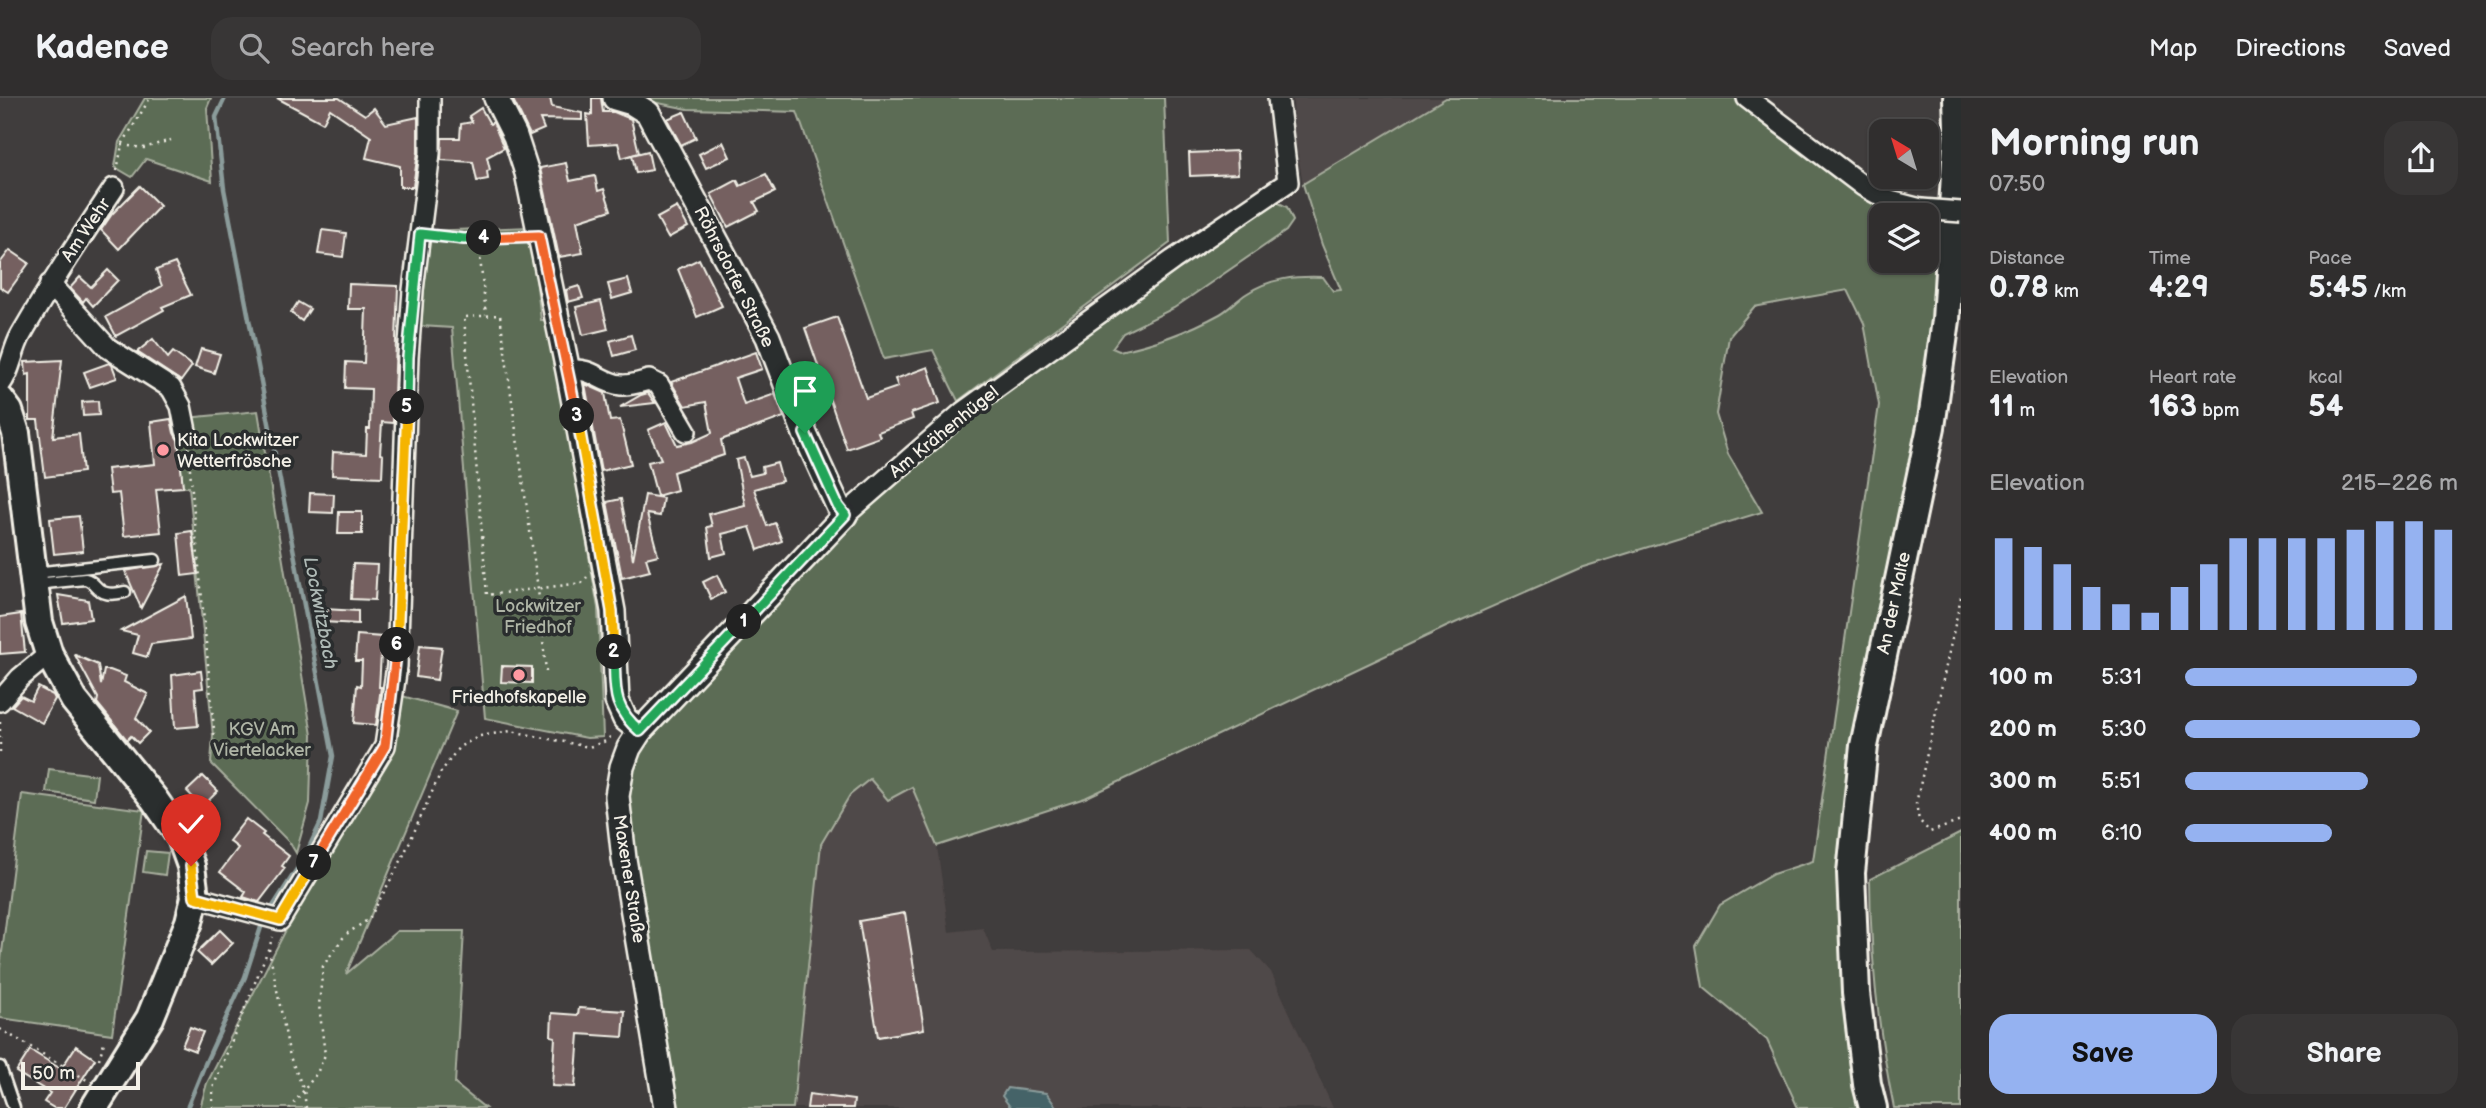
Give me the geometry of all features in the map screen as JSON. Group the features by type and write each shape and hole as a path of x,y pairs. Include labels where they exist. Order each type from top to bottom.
{"main road":[{"name":"An der Malte","path":"1873,1108 1867,1084 1856,993 1851,873 1864,746 1931,427 1947,320 1958,126 1957,98"},
{"name":"An der Malte","path":"1892,1108 1876,1039 1866,929 1867,830 1878,745 1946,420 1961,305"},
{"path":"0,399 9,411 16,433 39,622 49,654 74,700 154,799 181,838 191,866 195,897 189,922 150,1018 94,1108"}],"street":[{"path":"195,897 280,920 385,746 397,666 408,357 430,153 430,98"},
{"path":"496,98 515,136 527,173 605,569 612,611 617,701 632,725"},
{"name":"Röhrsdorfer Straße","path":"615,98 632,103 648,113 768,337 805,433 838,506 845,515"},
{"name":"Am Krähenhügel","path":"632,725 845,515 963,412 1162,268 1288,182 1278,98"},
{"path":"1748,98 1863,186 1890,201 1922,209 1961,212"},
{"name":"Am Wehr","path":"0,385 6,377 16,344 50,284 114,188"},
{"path":"50,284 108,348 171,388 181,407 186,431"},
{"path":"568,371 579,369 593,372 622,385 649,380 659,385 686,431"},
{"path":"0,701 20,678 49,654"},
{"name":"Maxener Straße","path":"632,725 617,796 624,859 666,1108"}],"lane":[{"path":"34,579 155,560"},
{"path":"34,579 85,579 91,580 106,594 125,592"},
{"path":"0,1067 14,1108"}],"path":[{"name":"Am Wehr","path":"114,188 122,145 150,98"},
{"path":"122,145 144,148 171,139"},
{"path":"420,234 478,238 539,236"},
{"path":"478,238 486,316"},
{"path":"546,672 538,589 500,315 464,317 487,595 538,589 582,583 592,570 605,569"},
{"path":"186,431 215,740"},
{"path":"1961,597 1916,804 1919,820 1930,832 1961,821"},
{"path":"0,701 0,752"},
{"path":"290,1108 317,1073 325,1055 319,1005 323,966 345,935 369,919 401,861 441,772 459,747 480,736 511,731 589,747 607,741 632,725"},
{"path":"213,1108 213,1088 280,920"},
{"path":"269,949 290,1057 304,1090 306,1108"},
{"path":"0,1029 87,1080 90,1077"},
{"path":"98,1060 105,1039"}],"shaded area":[{"path":"1293,98 1446,98 1303,184 1294,131"},
{"path":"871,779 912,786 937,846 949,932 983,928 993,952 1251,950 1271,972 1333,1108 794,1108 821,844 850,795"}],"green space":[{"path":"145,98 211,98 207,108 212,181 146,159 132,177 115,167 119,142"},
{"path":"644,98 1164,98 1170,243 958,401 933,350 884,359 797,112 688,109"},
{"path":"1446,98 1735,98 1869,185 1869,189 1876,189 1897,203 1869,203 1869,273 1939,273 1921,426 1854,743 1864,1108 1798,1108 1767,1040 1703,987 1696,946 1720,905 1773,874 1813,861 1879,405 1864,323 1848,290 1754,307 1729,337 1716,414 1728,454 1762,512 1580,568 1446,627 1085,798 937,846 912,787 888,800 870,779 850,795 821,844 793,1108 673,1108 625,791 644,740 848,526 910,465 969,417 1176,268 1277,202 1287,207 1293,221 1286,231 1174,308 1123,333 1112,348 1119,351 1132,348 1184,331 1220,314 1243,296 1273,281 1323,277 1333,291 1341,290 1322,245 1303,184"},
{"path":"1939,218 1945,219 1939,271"},
{"name":"Lockwitzer Friedhof","path":"530,227 541,320 547,320 555,359 598,608 603,737 587,738 485,718 452,328 421,326 429,231"},
{"name":"KGV Am Viertelacker","path":"258,411 312,735 310,803 296,853 290,843 211,763 213,736 189,487 183,487 176,419"},
{"path":"402,696 457,711 346,974 397,931 464,931 455,1084 485,1108 200,1108 207,1083 289,924 360,808 393,748"},
{"path":"49,769 97,775 94,799 46,792"},
{"path":"22,794 144,810 112,1034 0,1018 0,968"},
{"path":"1961,833 1961,1108 1894,1108 1876,994 1870,879"},
{"path":"146,851 168,853 165,875 143,872"}],"water":[{"path":"1007,1088 1046,1093 1057,1108 1011,1108 1002,1096"}],"building":[{"path":"277,98 339,98 365,115 374,108 386,124 418,117 418,152 413,187 400,187 400,166 366,158 371,137 330,109 323,123"},
{"path":"512,98 550,98 552,107 582,113 582,120 540,119 544,129 530,135"},
{"path":"592,98 601,98 603,112 614,112 631,119 639,153 622,158 618,143 589,145 587,114 592,115"},
{"path":"481,108 490,124 493,122 504,148 487,157 490,170 487,171 488,179 477,181 473,162 441,160 442,138 460,138 461,124 472,122 469,116"},
{"path":"684,112 696,138 681,145 667,119"},
{"path":"723,142 730,157 706,168 699,154"},
{"path":"648,151 652,170 636,173 632,155"},
{"path":"1237,151 1238,174 1190,176 1189,153"},
{"path":"566,163 570,181 595,176 598,191 604,189 611,210 577,221 583,253 559,257 540,168"},
{"path":"766,174 775,192 754,202 759,211 728,227 711,194 737,180 740,186"},
{"path":"140,186 160,206 119,249 101,230 112,214"},
{"path":"677,207 688,227 668,238 657,218"},
{"path":"322,230 346,233 343,257 318,254"},
{"path":"10,250 29,263 8,292 0,287 0,263"},
{"path":"699,259 722,306 697,317 678,269"},
{"path":"175,263 191,295 162,307 164,310 116,336 106,317 162,286 156,270"},
{"path":"108,270 118,280 93,306 86,298 83,302 70,288 80,277 91,287"},
{"path":"628,279 632,293 612,299 608,284"},
{"path":"349,284 398,286 393,423 382,422 382,477 332,475 333,452 366,454 367,429 370,429 371,389 345,388 346,362 364,363 366,309 348,309"},
{"path":"579,286 583,298 568,302 566,290"},
{"path":"601,301 608,329 583,335 576,307"},
{"path":"298,302 310,309 302,321 291,313"},
{"path":"837,317 866,398 898,387 895,379 928,367 940,403 911,413 913,419 878,432 880,437 847,449 805,328"},
{"path":"631,335 635,350 614,356 610,341"},
{"path":"153,339 168,358 173,352 192,366 181,381 137,352"},
{"path":"201,349 220,354 214,373 195,367"},
{"path":"756,352 762,369 735,378 744,405 775,394 784,417 721,440 724,455 673,472 677,490 657,496 648,462 661,459 648,430 666,422 677,445 712,433 706,402 685,406 671,382"},
{"path":"62,360 53,437 79,434 83,472 45,477 38,420 30,420 30,374 26,375 25,362"},
{"path":"109,363 117,378 90,387 84,372"},
{"path":"585,384 605,393 610,421 620,420 631,464 601,471"},
{"path":"648,393 655,403 620,407 641,395"},
{"path":"98,401 99,415 83,416 82,402"},
{"path":"171,419 178,440 183,487 156,489 161,532 124,536 119,493 110,494 107,469 155,464 151,422"},
{"path":"744,458 750,476 763,473 762,467 777,463 782,481 754,489 767,526 775,523 782,541 758,550 750,527 722,534 726,553 711,557 707,527 712,526 709,514 745,505 736,460"},
{"path":"310,493 334,494 333,513 309,512"},
{"path":"645,495 663,498 660,516 647,514 658,555 646,558 650,571 622,578 607,502 621,499 633,559"},
{"path":"339,512 362,512 362,534 338,534"},
{"path":"79,516 83,551 54,554 50,519"},
{"path":"192,531 198,574 182,576 178,533"},
{"path":"164,564 141,608 125,571"},
{"path":"353,564 377,565 375,600 351,599"},
{"path":"717,575 725,592 711,599 703,582"},
{"path":"58,595 88,600 91,619 63,623"},
{"path":"186,596 191,639 151,644 147,657 133,653 138,635 121,631"},
{"path":"324,609 358,611 358,624 323,622"},
{"path":"21,614 25,652 0,654 0,617"},
{"path":"357,635 382,637 381,687 376,725 354,723 357,685 361,686 362,661 355,661"},
{"path":"420,645 442,647 437,680 416,677"},
{"path":"75,655 98,665 101,685 104,670 110,670 126,676 124,682 148,694 136,718 149,732 138,743 131,736 127,740 97,703 98,698"},
{"name":"Friedhofskapelle","path":"502,666 532,667 532,683 501,682"},
{"path":"201,671 203,688 195,689 198,726 175,728 172,675"},
{"path":"38,687 53,695 55,699 42,723 12,706 21,696 31,701"},
{"path":"203,776 218,791 202,807 187,791"},
{"path":"246,819 289,856 282,866 285,868 259,902 243,897 246,892 220,872 238,848 229,841"},
{"path":"905,913 924,1029 878,1037 859,921"},
{"path":"220,930 233,943 211,965 197,952"},
{"path":"579,1008 625,1011 623,1037 579,1034 575,1087 552,1086 555,1037 551,1036 552,1013 578,1015"},
{"path":"190,1027 203,1032 195,1051 182,1046"},
{"path":"76,1046 95,1059 64,1108 54,1108 44,1102 50,1093 16,1072 30,1050 61,1069"},
{"path":"809,1094 854,1100 853,1108 807,1108"}],"waterway":[{"name":"Lockwitzbach","path":"225,98 216,117 224,189 333,756 321,822 304,858 270,911"},
{"name":"Lockwitzbach","path":"187,1108 245,977 263,921"}],"place":[{"name":"Kita Lockwitzer Wetterfrösche","path":"163,450"},
{"name":"Friedhofskapelle","path":"519,675"}],"route":[{"path":"191,866 195,897 280,920 385,746 397,666 408,357 420,234 464,239 539,236 568,371 612,611 617,701 625,719 640,731 845,515 838,506 805,433"}]}
